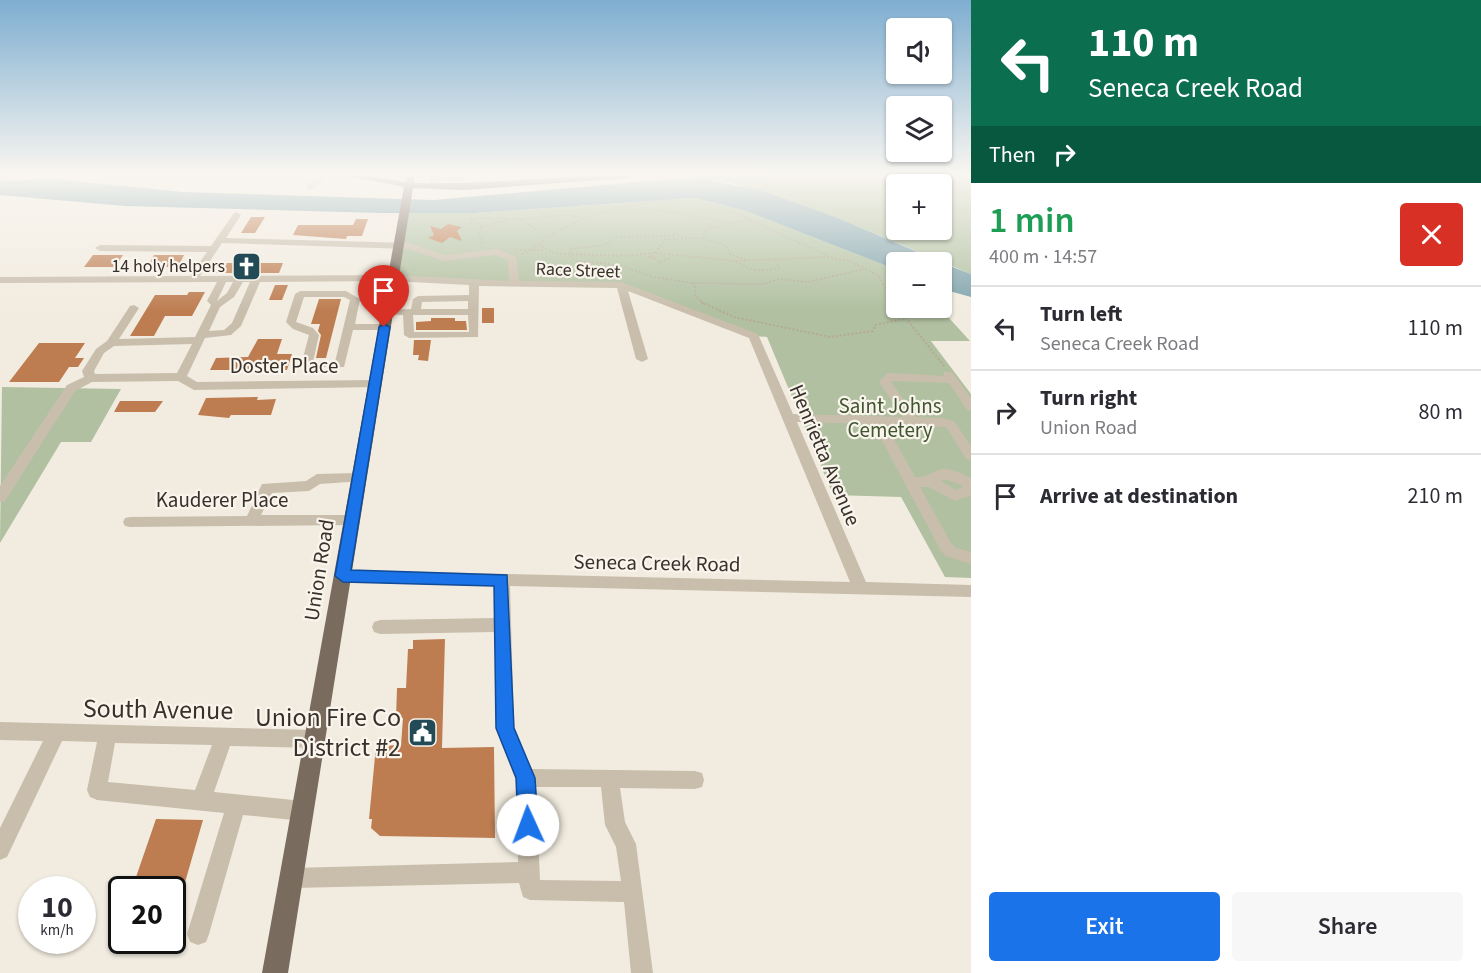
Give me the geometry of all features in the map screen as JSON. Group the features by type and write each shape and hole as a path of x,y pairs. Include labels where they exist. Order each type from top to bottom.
{"main road":[{"name":"Union Road","path":"275,973 398,246 400,220"}],"street":[{"path":"193,279 233,220"},
{"path":"220,240 414,247 444,258 497,252 513,259 514,284"},
{"path":"100,248 214,249"},
{"path":"216,305 212,301 223,279"},
{"path":"216,305 226,302 234,292 239,279"},
{"path":"111,343 202,338 228,333 237,324 256,279"},
{"path":"322,294 326,279"},
{"name":"Race Street","path":"0,280 392,279 474,283 621,285 754,336"},
{"path":"473,298 417,299 412,312 409,335 418,337 474,335 474,283"},
{"path":"621,285 642,359"},
{"path":"300,294 322,294 346,294 355,299 340,365 307,365 314,335 310,330 297,328 291,322 300,294"},
{"path":"301,318 309,294"},
{"path":"0,497 71,388 90,378 181,377 202,338 216,305"},
{"path":"90,378 88,371 100,351 111,343 134,308"},
{"path":"387,312 473,312"},
{"path":"349,327 384,327"},
{"name":"Henrietta Avenue","path":"754,336 861,589"},
{"path":"912,421 885,382 890,377 949,376 971,407"},
{"name":"Doster Place","path":"181,377 194,386 375,384"},
{"path":"787,418 950,424 971,456"},
{"path":"877,420 946,547 951,552 971,558"},
{"path":"251,521 267,488 309,486 317,479 358,478"},
{"path":"911,482 931,482 955,496 969,491 970,484"},
{"name":"Kauderer Place","path":"130,522 351,520"},
{"name":"Seneca Creek Road","path":"343,576 971,591"},
{"path":"502,580 505,728 526,778 530,890 633,892"},
{"path":"380,627 503,625"},
{"name":"South Avenue","path":"1,732 315,739"},
{"path":"0,850 57,732"},
{"path":"108,734 97,790 303,811"},
{"path":"202,799 224,736"},
{"path":"526,778 695,780"},
{"path":"609,778 615,825 626,844 642,973"},
{"path":"198,934 237,803"},
{"path":"291,878 530,872"}],"path":[{"path":"473,220 482,227"},
{"path":"483,244 478,232 482,227 504,220"},
{"path":"523,220 546,236"},
{"path":"522,254 546,236 578,224 582,220"},
{"path":"722,220 734,224"},
{"path":"703,237 705,230 746,220"},
{"path":"753,220 833,258 865,268 879,276 896,309 945,365 949,376"},
{"path":"655,253 666,238 673,237 674,233 689,238"},
{"path":"571,254 571,249 605,244 617,237 703,237 726,246 730,254 748,261"},
{"path":"538,244 546,250"},
{"path":"515,250 628,256 655,253 674,257 736,261 833,258"},
{"path":"571,254 577,261 618,265 654,277 692,283 764,284 780,279 808,282 865,268"},
{"path":"656,259 660,263 674,257"},
{"path":"736,261 747,268 771,270 779,268 774,260"},
{"path":"692,283 696,288 695,295 702,303 735,317 830,337 866,334 873,331 874,325 904,319"}],"green space":[{"name":"Saint Johns Cemetery","path":"403,220 770,220 886,266 886,318 949,318 970,341 931,341 971,394 971,578 945,577 901,497 833,495 767,337 754,336 621,285 392,278"},
{"path":"844,220 886,220 886,238"},
{"path":"952,220 971,220 971,274 952,266 952,252 919,252 890,240 952,240"},
{"path":"2,387 121,389 91,442 61,442 0,543"}],"water":[{"path":"770,220 844,220 918,252 886,252 886,266"},
{"path":"952,267 971,274 971,297 952,292"}],"building":[{"path":"249,220 263,220 255,233 241,233"},
{"path":"355,220 368,220 362,236 347,236 346,239 293,235 298,225 353,225"},
{"path":"448,224 462,227 457,231 462,241 450,237 442,243 428,238 434,235 430,226 441,229"},
{"path":"93,255 123,255 115,267 84,267"},
{"path":"154,255 184,255 178,267 147,267"},
{"path":"222,263 283,263 279,273 216,273"},
{"path":"275,285 288,285 282,300 269,300"},
{"path":"189,292 205,292 192,316 165,316 154,336 130,336 155,295 187,295"},
{"path":"319,299 341,299 326,358 316,358 321,335 318,331 320,324 311,324"},
{"path":"482,308 494,308 494,323 482,323"},
{"path":"431,318 455,318 455,321 466,321 467,330 416,330 416,322 431,321"},
{"path":"258,339 282,339 277,354 292,354 287,370 210,370 216,358 248,357"},
{"path":"414,340 431,340 428,361 418,360 419,355 413,355"},
{"path":"39,343 85,343 75,358 84,358 78,367 69,367 59,382 9,382"},
{"path":"258,397 257,400 276,399 271,415 231,415 229,418 198,415 206,398"},
{"path":"120,401 163,401 155,412 114,412"},
{"name":"Union Fire Co District #2","path":"445,639 442,748 494,747 495,838 380,836 371,828 372,819 369,819 376,746 401,745 403,718 396,718 397,688 406,688 408,649 413,649 413,640"},
{"path":"156,819 203,820 186,879 186,876 136,876"}],"place":[{"name":"14 holy helpers","path":"246,266"},
{"name":"Union Fire Co District #2","path":"422,732"}],"route":[{"path":"384,327 343,576 502,580 505,728 526,778 528,825"}]}
